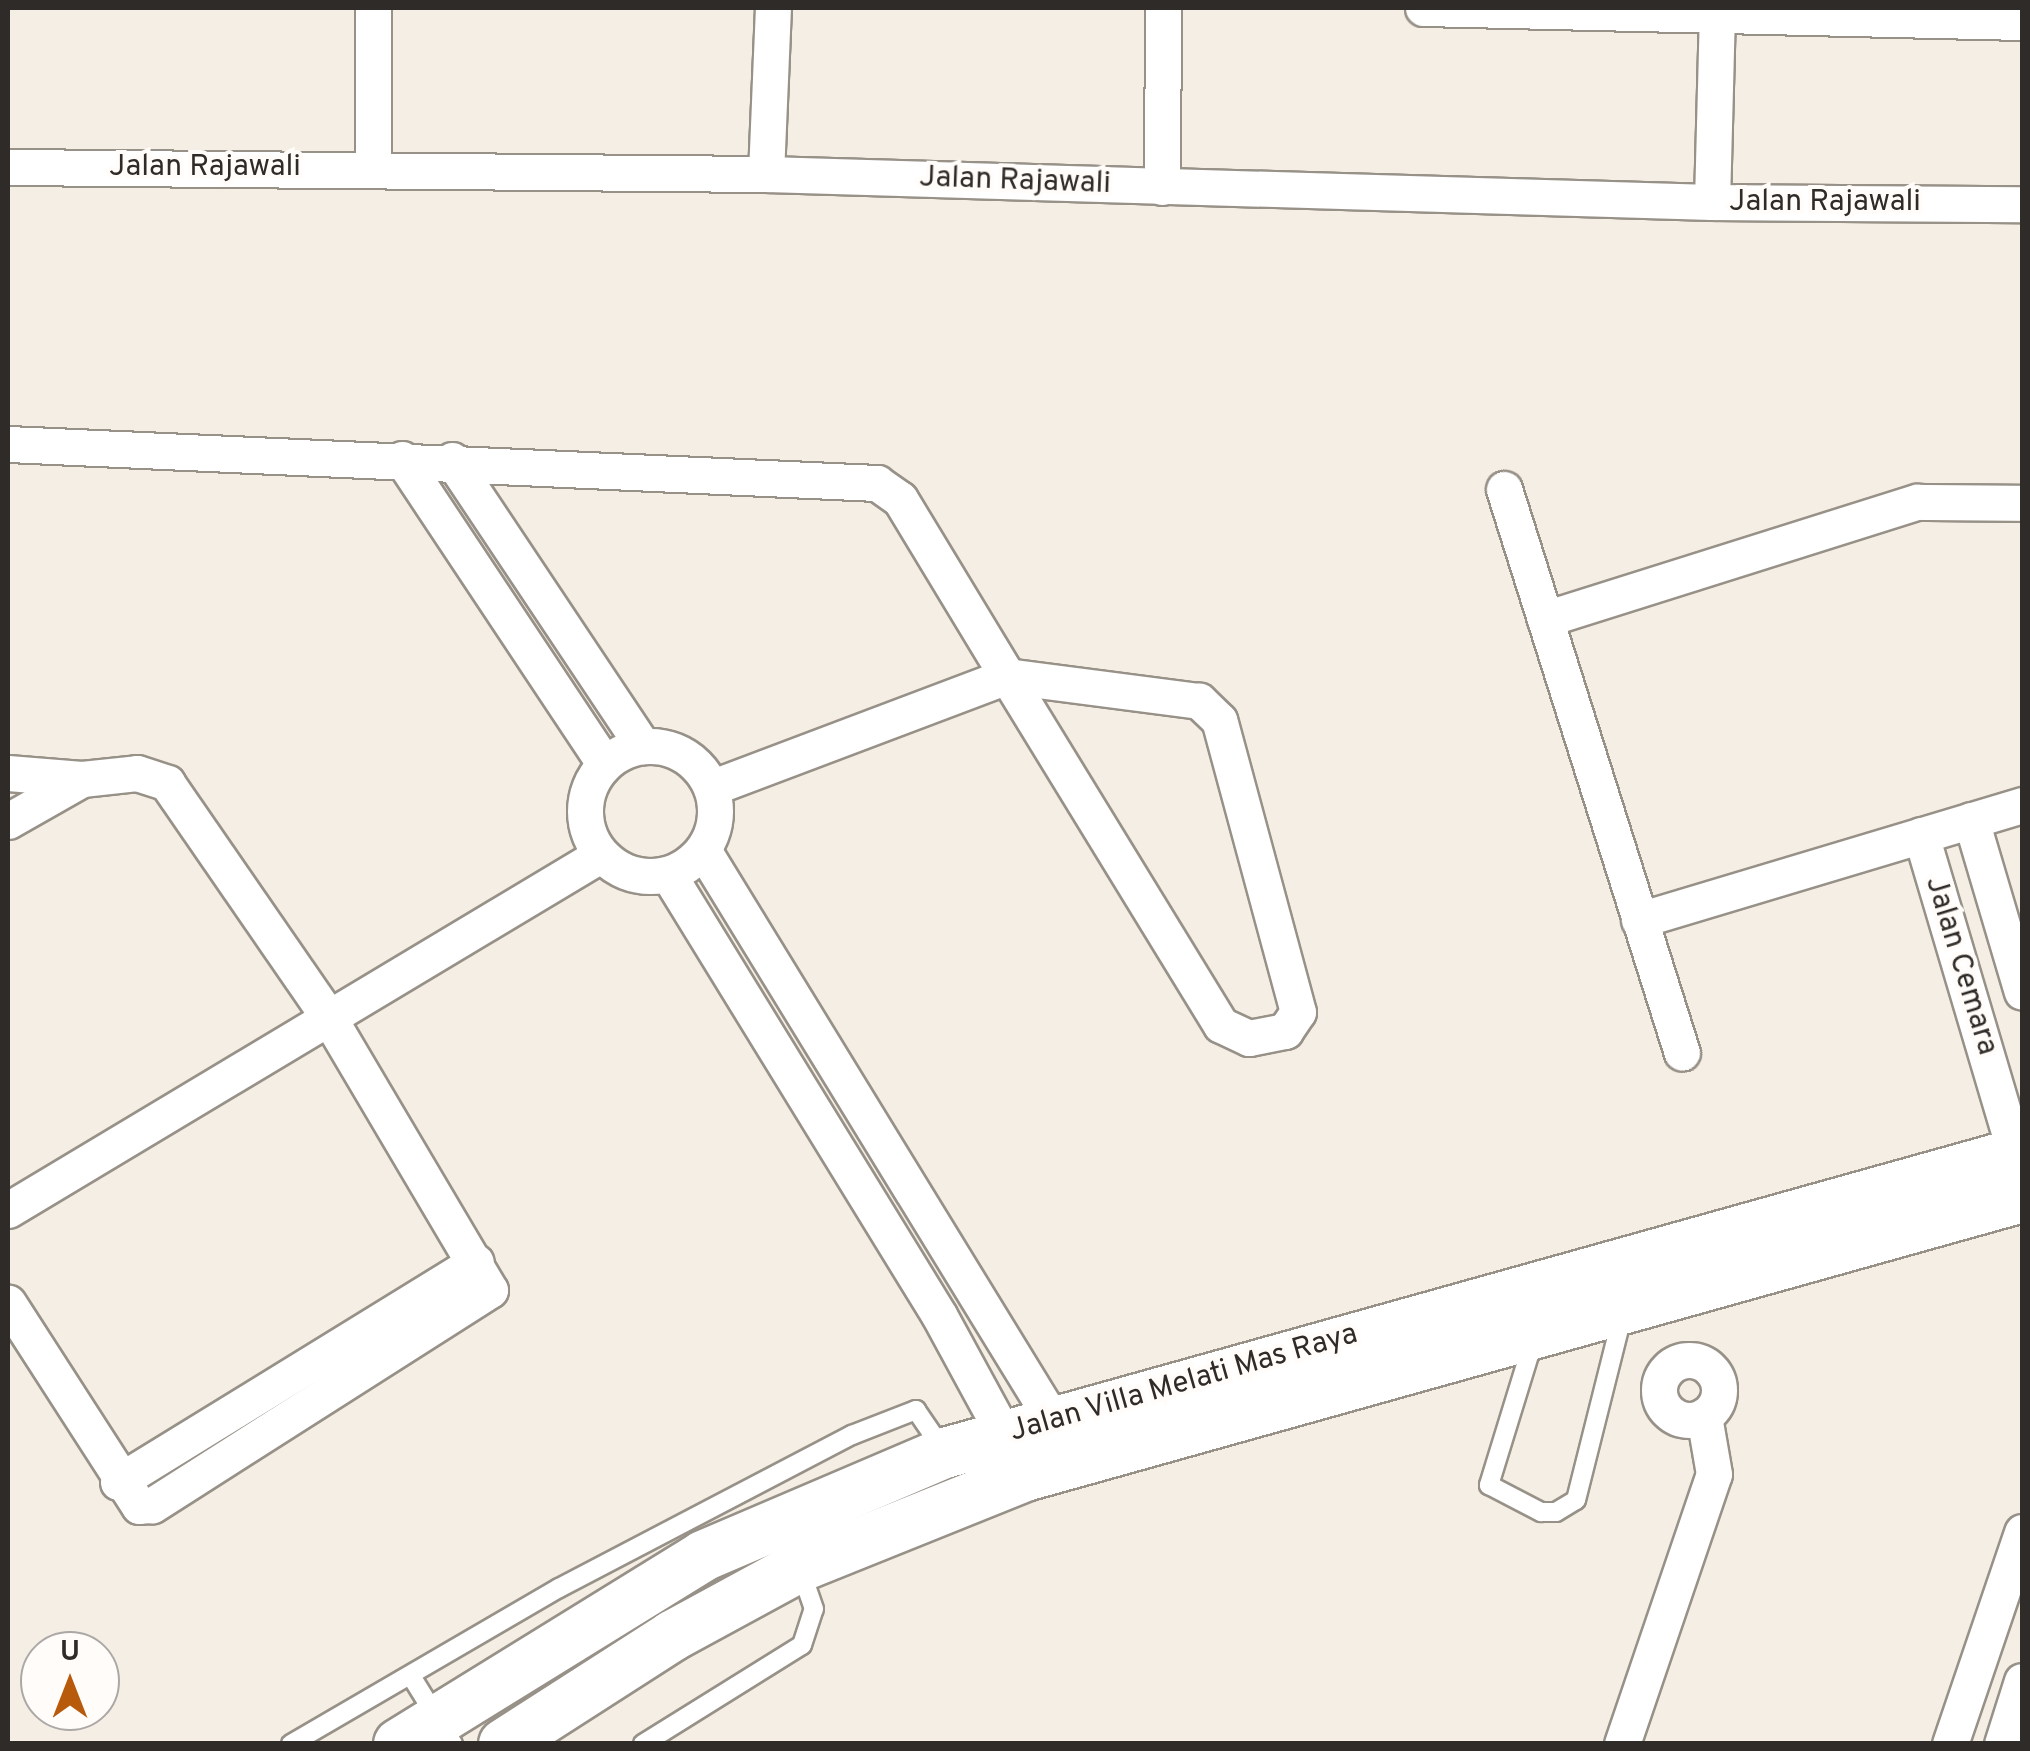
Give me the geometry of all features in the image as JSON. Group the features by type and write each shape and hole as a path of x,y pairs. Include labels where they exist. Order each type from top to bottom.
{"street":[{"path":"373,8 374,168"},
{"path":"766,174 773,8"},
{"path":"1162,187 1163,8"},
{"path":"1423,8 2022,22"},
{"path":"1712,202 1718,16"},
{"name":"Jalan Rajawali","path":"8,167 766,174 1712,202 2022,204"},
{"path":"8,444 452,460 877,483 900,499 1007,676 1221,1025 1249,1038 1285,1032 1298,1012 1211,710 1199,701 1007,676 711,788"},
{"path":"402,459 604,764"},
{"path":"452,460 643,746"},
{"path":"1504,489 1682,1053"},
{"path":"1545,619 1917,502 2022,502"},
{"path":"643,746 684,756 711,788 716,810 703,850 668,874 625,872 600,855 585,823 584,802 604,764 643,746"},
{"path":"8,773 82,779 137,773 167,783 329,1018 476,1262 118,1482 8,1303"},
{"path":"8,822 82,779"},
{"path":"1639,920 2022,805"},
{"name":"Jalan Cemara","path":"1970,820 2022,992"},
{"name":"Jalan Cemara","path":"1921,835 2021,1171"},
{"path":"703,850 1065,1439"},
{"path":"8,1210 600,855"},
{"path":"668,874 940,1315 1015,1456"},
{"name":"Jalan Villa Melati Mas Raya","path":"1065,1439 1536,1332 1625,1307 2021,1171"},
{"name":"Jalan Villa Melati Mas Raya","path":"430,1735 571,1607 779,1533 1065,1439 2021,1171"},
{"path":"1622,1744 1714,1474 1704,1416"},
{"name":"Jalan Villa Melati Mas Raya","path":"504,1744 672,1636 779,1533 945,1453 1015,1456"},
{"path":"1950,1744 2022,1532"},
{"path":"2002,1744 2022,1681"}],"lane":[{"path":"1536,1332 1488,1485 1541,1512 1556,1512 1576,1500 1625,1307"},
{"path":"643,1744 802,1645 814,1609 779,1533"},
{"path":"291,1744 411,1676 571,1607"},
{"path":"411,1676 430,1735"}]}
